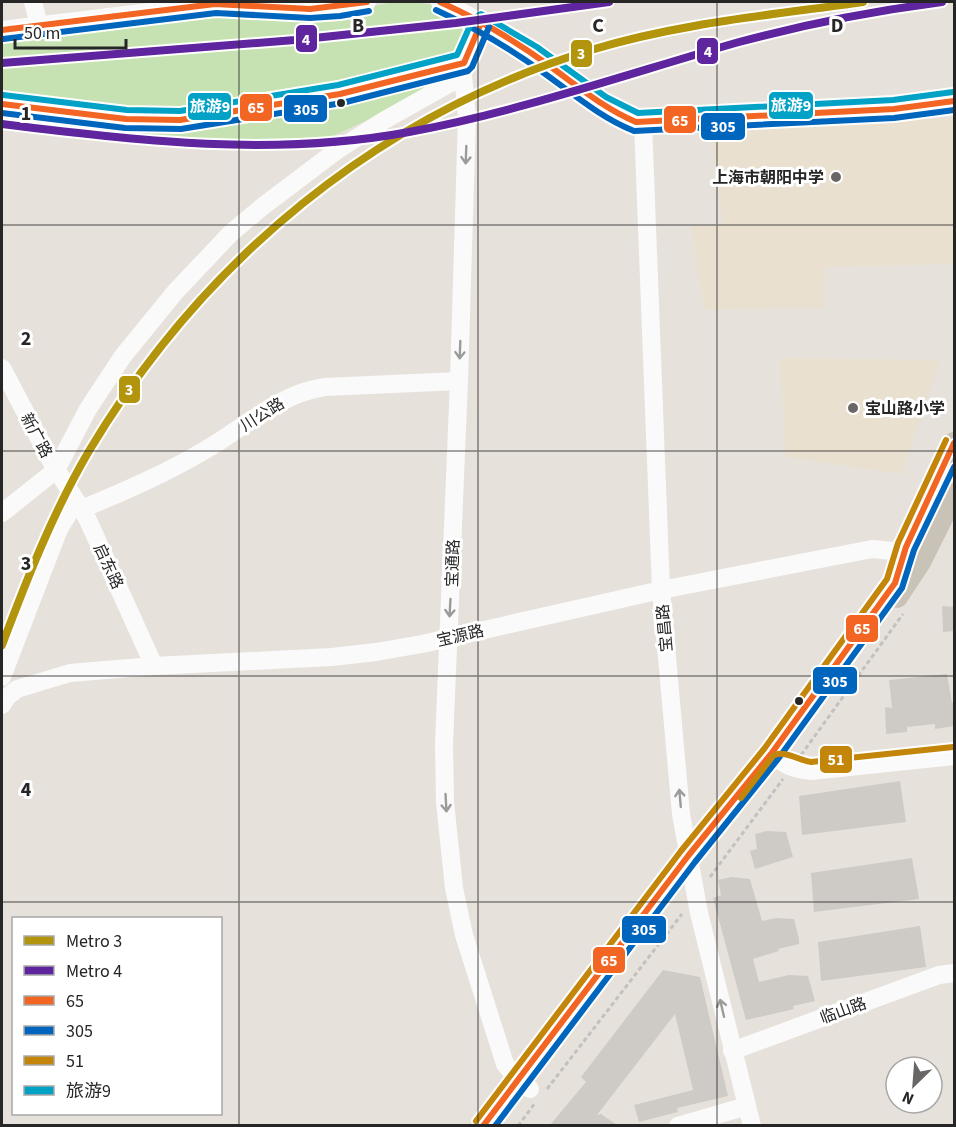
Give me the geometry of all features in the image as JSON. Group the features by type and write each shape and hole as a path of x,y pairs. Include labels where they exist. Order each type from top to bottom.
{"main road":[{"path":"911,557 954,443"},
{"path":"500,1125 533,1089 692,875 781,761 911,557 954,494"},
{"path":"483,1125 533,1089"}],"street":[{"path":"33,2 39,25"},
{"path":"2,30 177,5 237,4 321,9 367,2"},
{"path":"440,2 528,51 615,112 643,123 894,109 954,101"},
{"name":"宝通路","path":"481,23 463,70 467,117 448,638 445,772 448,847 464,935 500,1050 506,1064 533,1089"},
{"path":"2,104 126,119 180,120 340,94 463,70"},
{"path":"2,513 56,470 88,410 123,356 176,291 231,233 336,152 463,70"},
{"name":"宝昌路","path":"643,123 661,590 681,814 692,875 732,1051 752,1125"},
{"name":"新广路","path":"2,368 56,470"},
{"name":"川公路","path":"80,506 175,468 280,402 304,392 325,387 459,381"},
{"name":"启东路","path":"56,470 80,506 154,666"},
{"path":"2,677 59,530 67,514 80,506"},
{"name":"宝源路","path":"2,705 16,689 62,675 92,670 354,655 448,638 661,590 872,549 911,557"},
{"path":"781,761 811,771 954,756"},
{"name":"临山路","path":"732,1051 939,975 954,973"},
{"path":"678,1125 747,1106"}],"path":[{"path":"518,1125 533,1089 692,875 781,761 904,613"}],"shaded area":[{"name":"上海市朝阳中学","path":"954,118 954,264 825,267 824,308 704,309 691,226 723,225 711,128"},
{"name":"宝山路小学","path":"780,358 940,360 901,474 786,457"}],"green space":[{"path":"395,2 416,2 439,6 469,34 463,76 333,136 275,146 205,145 2,124 2,36 230,9 335,13"}],"building":[{"path":"942,606 954,607 954,631 943,632"},
{"path":"947,674 952,703 954,703 954,726 935,729 935,724 907,727 907,732 886,734 885,707 892,708 889,680"},
{"path":"900,781 906,822 802,835 799,796"},
{"path":"767,831 786,832 793,857 755,869 750,851 757,849 755,834"},
{"path":"912,858 919,899 814,912 811,873"},
{"path":"732,877 750,879 762,921 776,918 794,919 799,944 753,959 759,982 789,975 808,976 815,1001 793,1006 794,1009 746,1020 713,898 721,895 718,880"},
{"path":"920,926 926,967 821,981 818,942"},
{"path":"663,970 700,977 728,1096 677,1108 678,1112 639,1122 634,1105 693,1090 675,1014 597,1115 601,1114 617,1125 550,1125 586,1082 581,1077"}],"metro line":[{"name":"4","path":"2,63 295,40 456,23 609,2"},
{"name":"3","path":"2,645 52,522 76,474 135,382 186,317 242,257 303,203 369,155 439,113 513,78 591,50 692,26 863,2"},
{"name":"4","path":"2,124 104,136 206,144 308,144 359,140 409,132 493,113 789,29 942,2"}],"transit line":[{"name":"65","path":"2,30 215,4 310,9 367,2"},
{"name":"65","path":"440,2 509,38 601,103 636,122 894,109 954,101"},
{"name":"305","path":"436,10 477,30 529,62 597,111 634,131 894,118 954,110"},
{"name":"305","path":"3,39 216,13 310,18 369,11"},
{"name":"旅游9","path":"3,95 127,110 180,111 338,85 457,55 473,19 481,14 537,47 606,97 638,113 893,100 953,92"},
{"name":"65","path":"2,104 126,119 180,120 340,94 464,63 481,23"},
{"name":"305","path":"2,113 125,128 181,129 342,103 468,71 472,67 489,27"},
{"name":"51","path":"476,1121 681,851 764,749 887,579 898,543 946,440"},
{"name":"65","path":"483,1126 688,856 771,754 895,583 906,547 954,443"},
{"name":"305","path":"495,1126 695,862 778,759 902,588 914,550 954,467"},
{"name":"51","path":"741,798 773,756 777,754 786,754 811,762 953,747"}],"place":[{"name":"上海市朝阳中学","path":"836,177"},
{"name":"宝山路小学","path":"853,408"}]}
